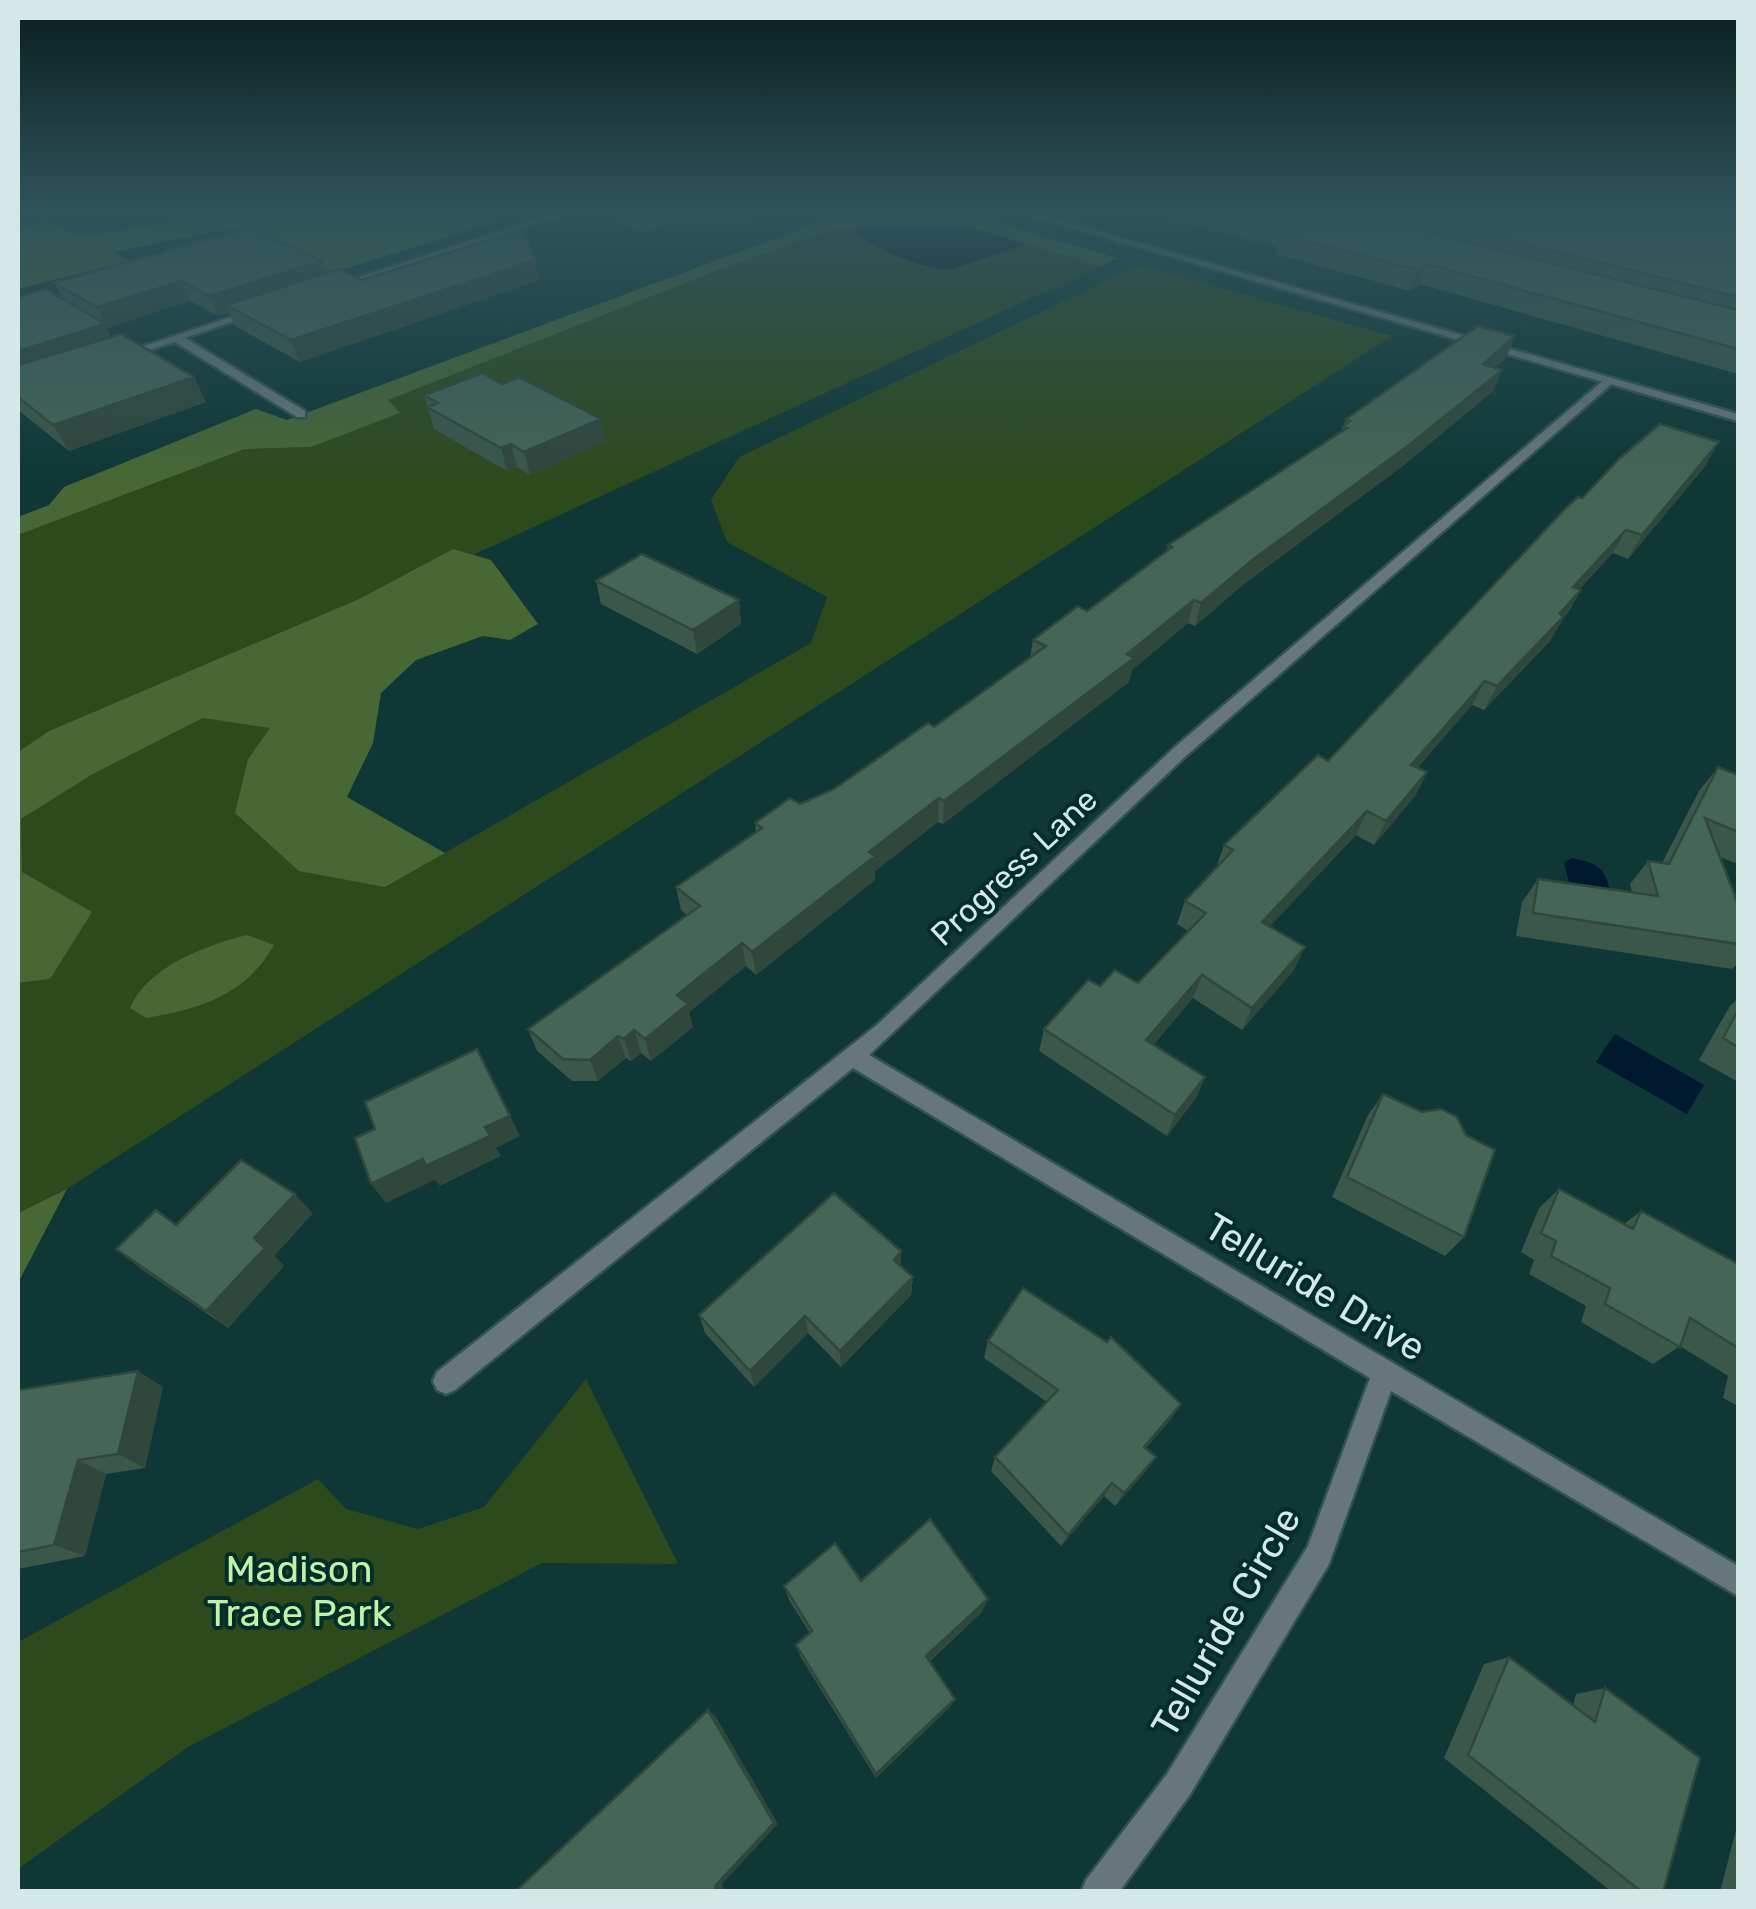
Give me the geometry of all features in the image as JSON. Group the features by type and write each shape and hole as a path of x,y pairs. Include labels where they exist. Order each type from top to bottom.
{"street":[{"path":"1339,303 1738,418"},
{"path":"106,360 280,304"},
{"path":"177,338 301,414"},
{"name":"Progress Lane","path":"446,1381 853,1057 1181,751 1610,381"},
{"name":"Telluride Drive","path":"853,1057 1738,1582"},
{"name":"Telluride Circle","path":"1098,1892 1178,1785 1319,1554 1385,1372"}],"green space":[{"path":"601,303 634,303 388,400 400,413 311,447 245,449 18,535 18,517 49,505 64,487 256,409 287,420"},
{"path":"634,303 1020,303 473,555 453,549 359,599 49,731 18,752 18,535 245,449 311,447 400,413 387,400"},
{"path":"1060,303 1275,303 1392,336 67,1189 18,1213 18,983 51,979 22,872 21,819 93,774 203,718 271,727 248,759 385,887 811,643 827,597 727,542 711,500 739,457"},
{"path":"453,549 491,560 538,624 510,640 483,636 416,660 381,693 373,743 347,797 445,853 385,887 299,871 235,813 248,759 270,728 203,718 93,774 21,819 22,872 92,912 50,979 18,983 18,752 49,731 359,599"},
{"path":"247,935 274,945 263,962 235,988 203,1004 146,1018 130,1008 150,980 180,959"},
{"path":"67,1189 18,1283 18,1213"},
{"name":"Madison Trace Park","path":"586,1379 678,1564 542,1563 188,1747 18,1869 18,1642 318,1479 346,1509 418,1529 484,1507"}],"water":[{"path":"1572,858 1600,869 1615,911 1574,902 1564,863"},
{"path":"1615,1034 1704,1085 1687,1114 1596,1062"}],"building":[{"path":"18,303 70,303 105,324 18,351"},
{"path":"232,303 404,303 291,340 226,305"},
{"path":"1570,303 1711,303 1738,310 1738,349"},
{"path":"1478,326 1515,336 1483,364 1502,370 1201,603 1194,600 1127,654 1134,658 944,801 939,798 869,852 875,856 752,952 742,943 677,995 688,1004 645,1039 634,1030 624,1039 618,1036 590,1060 563,1059 528,1029 700,906 676,887 762,828 755,823 790,798 800,804 834,789 928,723 934,727 1046,646 1033,640 1078,606 1087,611 1172,547 1168,545 1347,428 1343,427 1350,421 1346,419"},
{"path":"121,334 194,377 53,425 18,397 18,365"},
{"path":"482,373 503,384 519,377 601,419 524,452 511,444 501,448 427,407 438,403 424,395"},
{"path":"1660,424 1719,442 1642,535 1626,530 1573,587 1581,590 1560,613 1563,617 1497,686 1485,681 1411,765 1427,772 1386,821 1367,811 1262,922 1305,947 1252,1008 1202,975 1146,1040 1205,1077 1175,1115 1044,1029 1088,980 1100,986 1115,970 1138,983 1206,913 1185,901 1233,850 1224,845 1318,755 1328,761 1566,508 1582,498"},
{"path":"642,554 739,600 693,630 596,581"},
{"path":"1718,767 1738,775 1738,832 1705,818 1738,904 1738,944 1533,913 1538,879 1658,896 1648,861 1669,864"},
{"path":"1738,1010 1738,1047 1723,1038"},
{"path":"477,1049 510,1116 485,1127 490,1136 426,1166 423,1159 371,1184 355,1138 375,1129 365,1102"},
{"path":"1383,1094 1422,1112 1441,1109 1457,1117 1466,1135 1495,1150 1464,1237 1347,1177"},
{"path":"241,1160 295,1194 254,1238 265,1248 206,1311 116,1249 156,1210 176,1225"},
{"path":"1559,1189 1633,1229 1641,1211 1738,1264 1738,1348 1690,1318 1680,1347 1605,1304 1610,1288 1551,1256 1556,1241 1541,1233"},
{"path":"834,1193 901,1251 894,1260 913,1277 840,1351 805,1316 750,1371 699,1315"},
{"path":"1023,1288 1107,1342 1111,1337 1181,1404 1144,1447 1156,1457 1124,1493 1112,1483 1068,1535 995,1457 1058,1390 988,1341"},
{"path":"138,1371 118,1454 78,1460 54,1545 18,1552 18,1390"},
{"path":"930,1519 988,1599 926,1656 955,1699 876,1774 796,1645 812,1631 784,1586 835,1543 861,1581"},
{"path":"1509,1657 1595,1722 1605,1688 1700,1758 1663,1892 1642,1892 1468,1755"},
{"path":"708,1710 774,1823 715,1886 717,1892 515,1892"}]}
